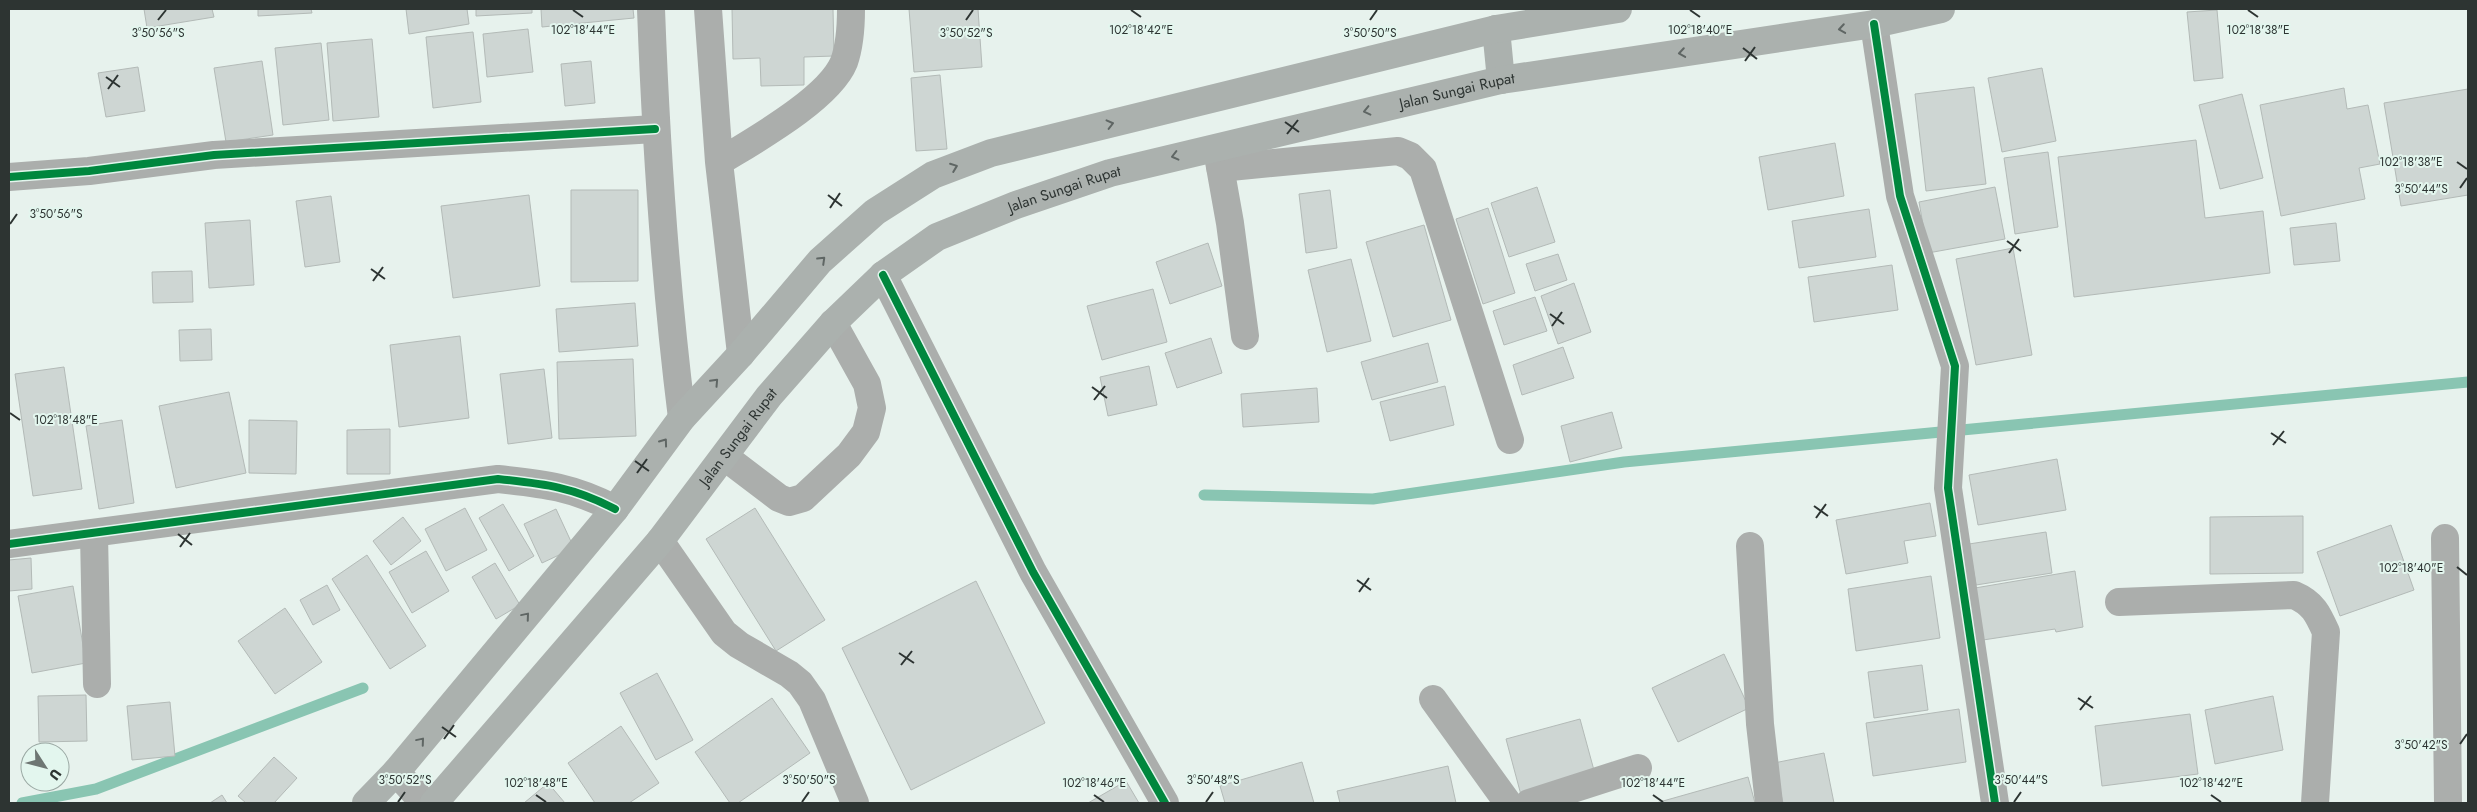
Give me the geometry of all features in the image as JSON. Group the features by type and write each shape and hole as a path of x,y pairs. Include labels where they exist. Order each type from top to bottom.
{"main road":[{"path":"366,803 396,772 615,509 682,418 820,261 875,212 933,175 990,153 1496,29 1618,9"},
{"name":"Jalan Sungai Rupat","path":"434,803 660,541 768,396 833,323 883,275 937,237 1016,205 1110,173 1218,157 1501,80 1874,24 1942,9"},
{"path":"1496,29 1501,80"}],"street":[{"path":"651,9 655,129 672,341 682,418"},
{"path":"708,9 719,162 740,354"},
{"path":"719,162 787,120 828,84 843,64 848,48 851,9"},
{"path":"1874,24 1900,196 1954,366 1948,488 1995,803"},
{"path":"9,177 90,171 214,155 655,129"},
{"path":"1245,336 1218,157 1398,151 1418,161 1423,169 1510,440"},
{"path":"883,275 1034,572 1114,717 1165,803"},
{"path":"725,456 779,498 789,502 803,498 849,455 866,432 872,408 867,384 833,323"},
{"path":"9,544 498,480 554,486 588,495 615,509"},
{"path":"94,534 97,684"},
{"path":"2445,538 2448,803"},
{"path":"660,541 724,633 739,645 789,674 800,684 812,700 854,803"},
{"path":"1750,546 1760,724 1769,803"},
{"path":"2119,602 2294,595 2308,601 2317,611 2326,632 2315,803"},
{"path":"1433,699 1508,803"},
{"path":"1529,803 1638,768"},
{"path":"396,772 424,803"}],"building":[{"path":"144,9 212,9 214,17 147,28"},
{"path":"258,9 311,9 312,13 258,16"},
{"path":"406,9 467,9 469,24 409,34"},
{"path":"476,9 532,9 532,13 476,16"},
{"path":"541,9 633,9 634,18 542,27"},
{"path":"732,9 833,9 834,56 804,57 804,85 761,86 760,58 733,59"},
{"path":"909,9 978,9 982,67 914,72"},
{"path":"2217,10 2223,78 2194,81 2187,12"},
{"path":"528,29 533,72 487,77 483,34"},
{"path":"473,32 481,102 433,108 426,37"},
{"path":"372,39 379,117 333,121 327,43"},
{"path":"321,43 329,120 283,125 275,48"},
{"path":"262,61 273,135 226,142 214,68"},
{"path":"591,61 595,103 565,106 561,64"},
{"path":"138,67 145,111 106,117 98,73"},
{"path":"2042,68 2056,141 2002,152 1988,78"},
{"path":"940,75 947,149 916,151 911,78"},
{"path":"1974,87 1986,184 1926,191 1915,94"},
{"path":"2344,88 2347,109 2368,105 2380,164 2359,168 2365,199 2281,216 2260,105"},
{"path":"2468,89 2468,195 2401,206 2384,103"},
{"path":"2242,94 2263,178 2220,189 2199,105"},
{"path":"2196,140 2205,218 2263,211 2270,273 2074,297 2058,157"},
{"path":"1835,143 1844,196 1768,210 1759,157"},
{"path":"2048,152 2058,227 2015,234 2004,158"},
{"path":"1537,187 1555,242 1509,257 1491,203"},
{"path":"1995,187 2005,239 1928,253 1919,202"},
{"path":"571,190 638,190 638,281 571,282"},
{"path":"1330,190 1337,248 1306,253 1299,194"},
{"path":"529,195 540,286 453,298 441,206"},
{"path":"331,196 340,262 305,267 296,201"},
{"path":"1488,208 1515,293 1483,304 1456,219"},
{"path":"1869,209 1876,257 1799,268 1792,221"},
{"path":"250,220 254,285 209,288 205,223"},
{"path":"2336,223 2340,261 2294,265 2290,228"},
{"path":"1424,225 1451,320 1393,337 1366,242"},
{"path":"1208,243 1222,286 1170,304 1156,262"},
{"path":"2013,248 2032,355 1976,365 1956,259"},
{"path":"1558,254 1567,280 1535,291 1526,264"},
{"path":"1351,259 1371,341 1327,352 1308,270"},
{"path":"1892,265 1898,310 1814,322 1808,277"},
{"path":"192,271 193,302 153,303 152,272"},
{"path":"1574,283 1591,332 1558,344 1541,296"},
{"path":"1153,289 1167,342 1102,360 1087,306"},
{"path":"1535,297 1547,331 1504,345 1493,311"},
{"path":"635,303 638,346 559,352 556,309"},
{"path":"211,329 212,360 180,361 179,330"},
{"path":"460,336 469,418 399,427 390,345"},
{"path":"1211,338 1222,373 1177,388 1165,353"},
{"path":"1428,343 1438,382 1372,400 1361,362"},
{"path":"1563,347 1574,378 1522,395 1513,365"},
{"path":"633,359 636,436 559,439 557,362"},
{"path":"1149,366 1157,405 1108,416 1100,377"},
{"path":"64,367 82,489 33,496 15,374"},
{"path":"544,369 552,438 508,444 500,374"},
{"path":"1445,386 1454,425 1390,441 1380,402"},
{"path":"1317,388 1319,422 1243,427 1241,394"},
{"path":"229,392 246,473 176,488 159,406"},
{"path":"1612,412 1622,448 1570,462 1561,426"},
{"path":"122,420 134,503 99,509 86,426"},
{"path":"249,420 297,421 296,474 249,473"},
{"path":"390,429 390,474 347,474 347,430"},
{"path":"2057,459 2066,510 1978,525 1969,475"},
{"path":"1930,503 1936,536 1904,541 1908,563 1846,574 1836,520"},
{"path":"503,504 534,556 509,571 479,518"},
{"path":"465,508 487,550 446,571 425,529"},
{"path":"755,508 825,620 776,651 706,539"},
{"path":"556,509 574,548 542,563 524,524"},
{"path":"2303,516 2303,573 2210,574 2210,517"},
{"path":"403,517 421,541 391,565 373,541"},
{"path":"2391,525 2414,590 2340,616 2317,552"},
{"path":"2046,532 2052,573 1976,585 1969,544"},
{"path":"426,551 449,591 412,613 389,572"},
{"path":"367,555 426,646 390,669 332,579"},
{"path":"31,558 32,589 9,591 9,560"},
{"path":"495,563 520,605 496,619 472,577"},
{"path":"2075,571 2083,627 2056,632 2055,629 1983,640 1975,588"},
{"path":"1931,576 1940,638 1856,651 1848,589"},
{"path":"976,581 1045,723 911,790 842,648"},
{"path":"327,585 340,610 313,625 300,600"},
{"path":"73,586 86,663 32,673 18,596"},
{"path":"285,608 322,662 275,694 238,641"},
{"path":"1724,654 1749,708 1678,742 1652,688"},
{"path":"1922,665 1928,710 1874,718 1868,672"},
{"path":"657,673 693,740 656,760 620,693"},
{"path":"86,695 87,741 39,742 38,696"},
{"path":"2273,696 2283,750 2215,764 2205,710"},
{"path":"772,698 810,753 738,803 730,803 695,752"},
{"path":"170,702 175,756 132,760 127,706"},
{"path":"1959,709 1966,762 1873,776 1866,723"},
{"path":"2190,714 2198,774 2102,786 2095,726"},
{"path":"1580,719 1595,774 1521,795 1506,739"},
{"path":"621,726 659,783 629,803 595,803 568,763"},
{"path":"1824,753 1834,803 1783,803 1774,763"},
{"path":"274,757 297,778 274,803 246,803 238,796"},
{"path":"1302,762 1314,803 1225,803 1220,786"},
{"path":"1448,766 1456,803 1340,803 1337,791"},
{"path":"1748,777 1755,803 1656,803"},
{"path":"1126,781 1139,803 1088,803"},
{"path":"548,783 565,803 524,803"},
{"path":"222,795 227,803 210,803"}],"waterway":[{"path":"1204,495 1373,499 1624,462 2468,382"},
{"path":"22,803 96,789 363,688"}],"cycle path":[{"path":"1874,24 1900,196 1955,366 1948,488 1995,803"},
{"path":"9,177 89,171 214,155 655,129"},
{"path":"883,275 1033,572 1165,803"},
{"path":"9,544 498,479 572,491 615,509"}]}
